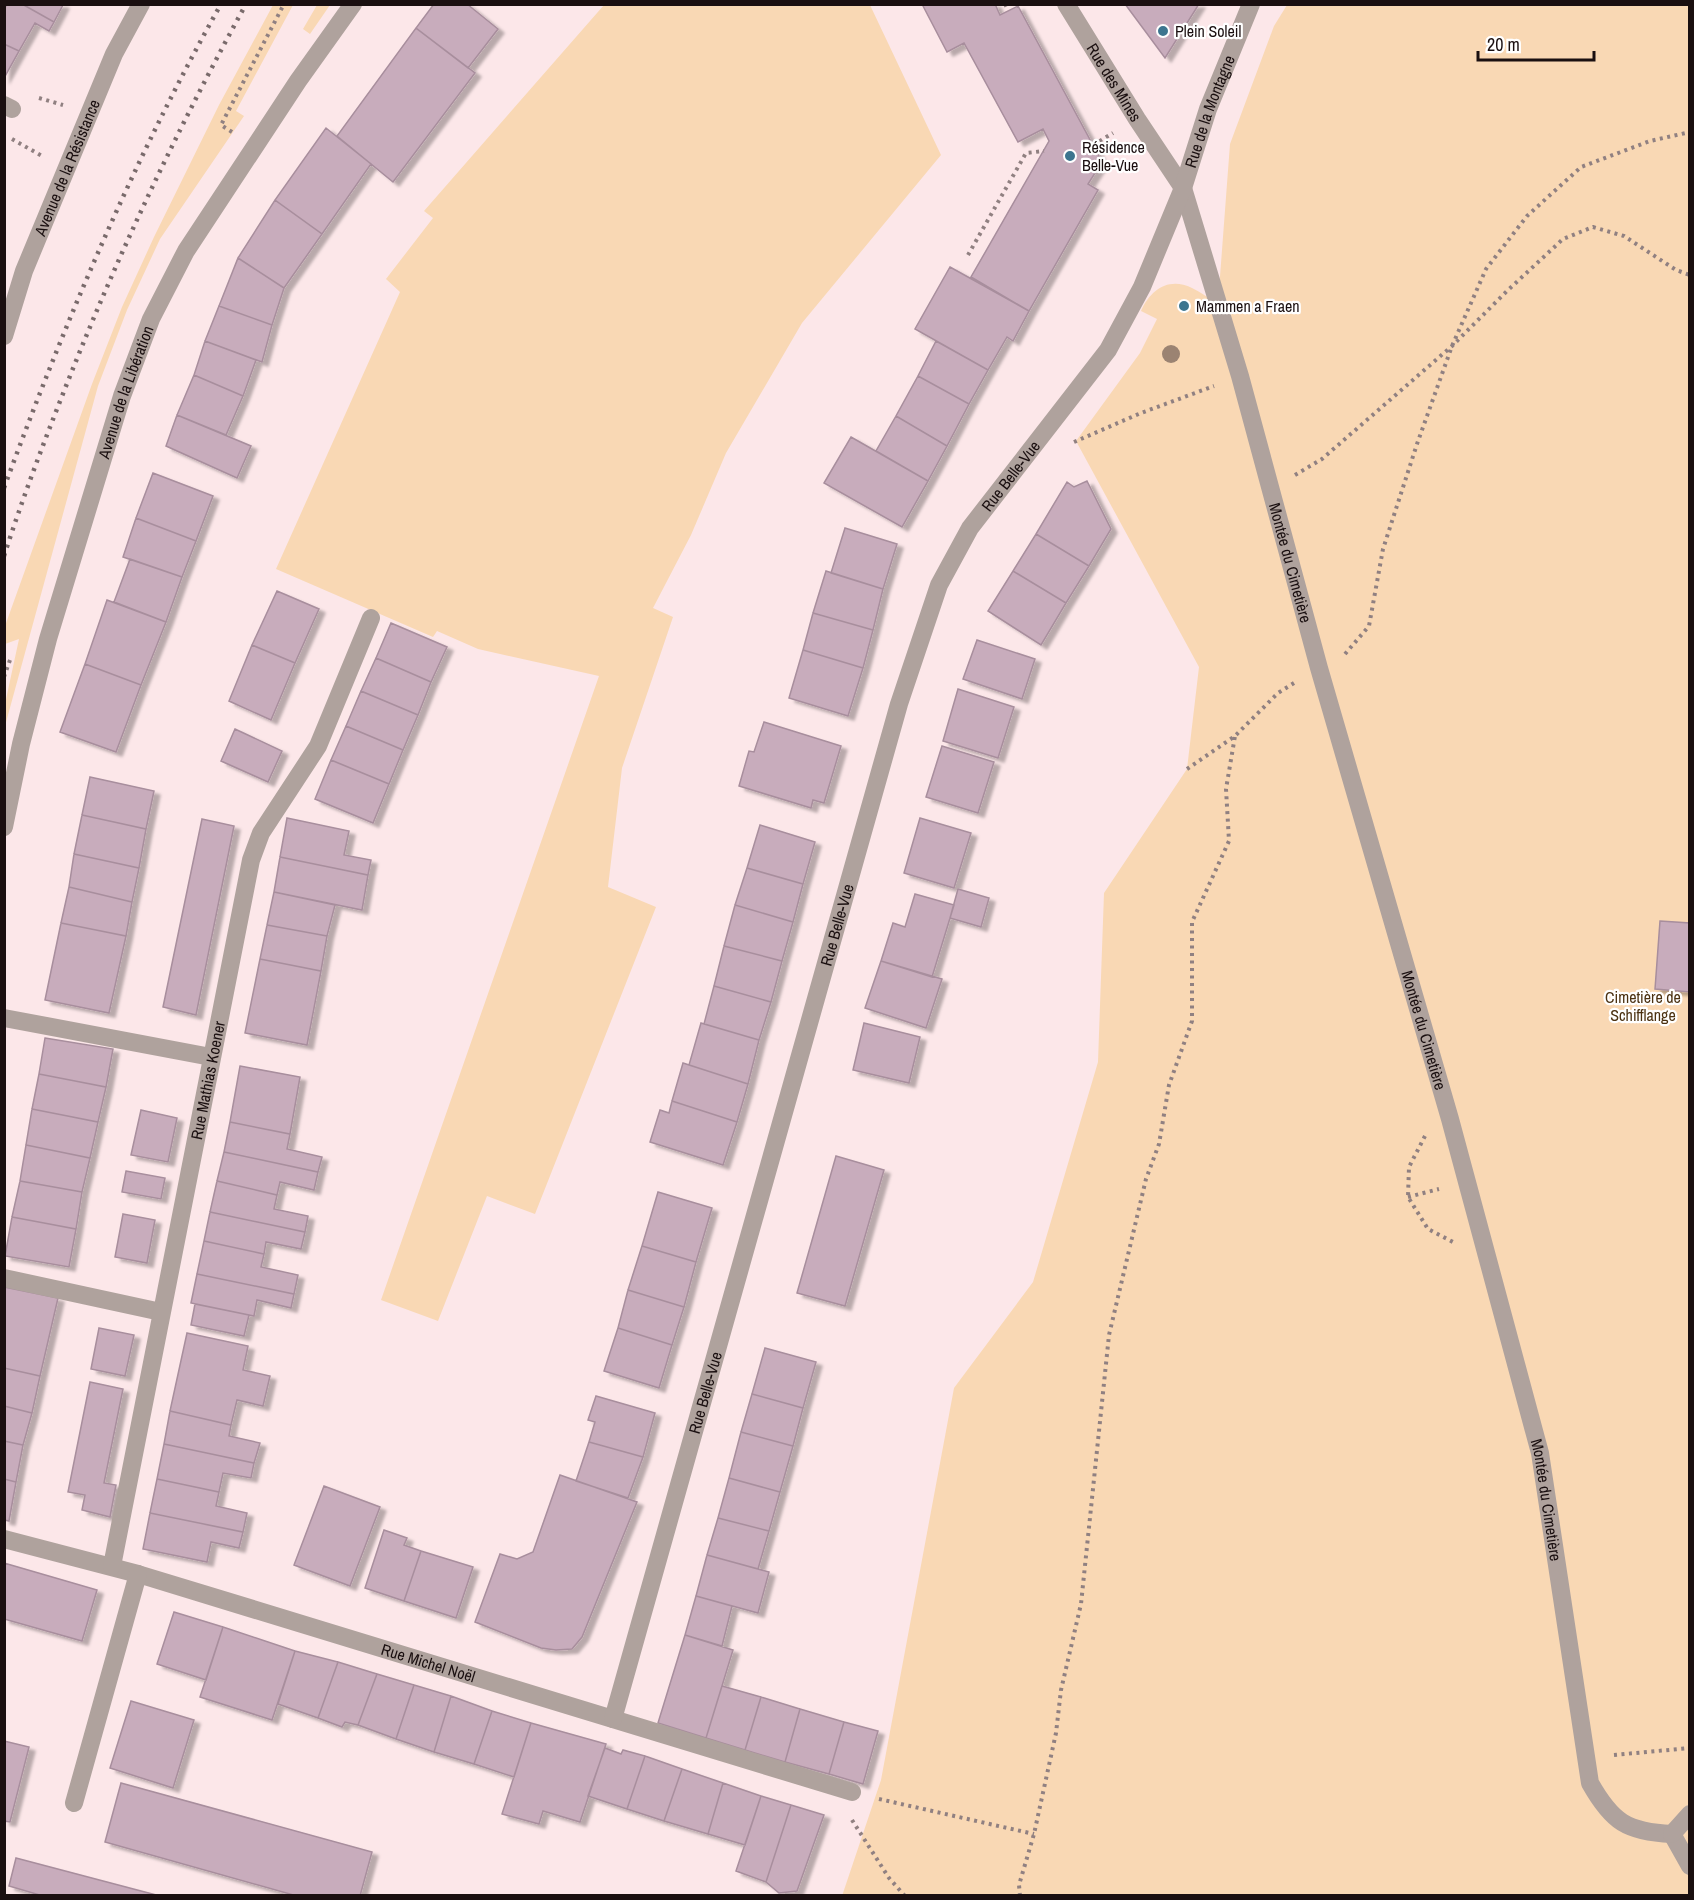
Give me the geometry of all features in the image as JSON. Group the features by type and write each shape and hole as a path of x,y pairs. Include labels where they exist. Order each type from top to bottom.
{"street":[{"name":"Avenue de la Résistance","path":"4,336 24,271 114,54 141,4"},
{"name":"Avenue de la Libération","path":"4,827 21,744 48,639 126,385 151,320 186,251 298,81 353,4"},
{"name":"Rue des Mines","path":"1066,4 1183,188"},
{"name":"Rue de la Montagne","path":"1183,188 1208,109 1251,4"},
{"name":"Montée du Cimetière","path":"1183,188 1240,376 1319,668 1450,1119 1540,1453 1590,1783 1603,1805 1622,1823 1646,1833 1672,1833"},
{"name":"Rue Belle-Vue","path":"613,1719 898,704 939,585 970,528 1108,350 1142,288 1183,188"},
{"name":"Rue Mathias Koener","path":"112,1566 251,860 261,833 318,746 371,618"},
{"path":"4,1018 211,1057"},
{"path":"4,1278 161,1312"},
{"name":"Rue Michel Noël","path":"4,1539 112,1566 852,1792"},
{"path":"74,1803 138,1574"},
{"path":"1689,1814 1672,1833 1689,1866"}],"path":[{"path":"255,147 221,124 284,4"},
{"path":"1005,4 1008,10"},
{"path":"1187,770 1235,736 1278,693 1348,652 1369,626 1383,549 1452,346 1486,269 1527,216 1581,167 1650,141 1689,132"},
{"path":"4,135 67,169"},
{"path":"968,255 1026,153 1044,151"},
{"path":"1322,459 1452,346 1563,239 1593,227 1624,236 1676,270 1689,275"},
{"path":"1066,446 1141,413 1240,376"},
{"path":"1020,1896 1018,1885 1034,1834 1056,1733 1061,1690 1081,1604 1109,1335 1146,1179 1159,1144 1169,1085 1192,1021 1192,922 1229,841 1226,789 1235,736"},
{"path":"1450,1119 1425,1136 1409,1167 1408,1197 1428,1229 1456,1244 1483,1244"},
{"path":"1587,1757 1689,1748"},
{"path":"831,1786 889,1878 905,1896"},
{"path":"884,1800 1034,1834"}],"green space":[{"path":"273,5 293,5 236,111 244,116 160,239 127,310 98,386 5,726 5,704 19,639 5,644 5,626 92,384 122,307 154,237 219,105"},
{"path":"317,5 330,5 310,34 303,29"},
{"path":"604,5 870,5 941,155 802,323 726,453 691,535 653,608 673,617 622,768 608,887 656,907 535,1214 487,1196 438,1321 381,1300 599,676 478,649 437,631 433,637 276,569 400,292 386,279 433,218 424,211"},
{"name":"Cimetière de Schifflange","path":"1287,5 1689,5 1689,1895 842,1896 881,1780 954,1388 1033,1282 1098,1062 1104,893 1187,769 1199,667 1076,441 1140,353 1157,319 1141,311 1155,291 1168,285 1184,285 1218,303 1230,144 1274,26"}],"building":[{"path":"7,4 22,4 54,22 49,31 35,23 19,51 4,44 4,10"},
{"path":"22,4 62,4 63,5 54,22"},
{"path":"434,4 467,4 498,29 468,68 416,28"},
{"name":"Résidence Belle-Vue","path":"922,4 995,4 1000,15 1018,6 1102,162 1088,184 1098,190 1029,311 971,277 1049,141 1043,129 1018,142 964,43 947,52"},
{"name":"Plein Soleil","path":"1125,4 1199,4 1165,58"},
{"path":"416,28 475,73 393,182 337,136"},
{"path":"4,44 19,51 4,78"},
{"path":"326,128 371,164 322,234 275,200"},
{"path":"275,200 322,234 284,288 238,258"},
{"path":"238,258 284,288 272,325 219,306"},
{"path":"950,267 1029,311 1013,341 1007,337 988,370 915,329"},
{"path":"219,306 272,325 262,362 205,341"},
{"path":"205,341 256,360 243,396 194,375"},
{"path":"936,341 988,370 969,404 918,376"},
{"path":"194,375 243,396 226,435 177,415"},
{"path":"918,376 969,404 947,446 896,416"},
{"path":"177,415 251,446 237,478 166,446"},
{"path":"896,416 947,446 928,481 876,451"},
{"path":"851,437 928,481 902,527 824,483"},
{"path":"153,473 213,496 196,541 136,518"},
{"path":"1087,481 1111,529 1089,566 1036,534 1067,482 1074,487"},
{"path":"136,518 196,541 182,577 123,557"},
{"path":"845,528 897,544 883,589 831,573"},
{"path":"1036,534 1089,566 1066,603 1013,571"},
{"path":"130,559 182,577 166,622 114,602"},
{"path":"826,571 883,589 873,630 813,613"},
{"path":"1013,571 1066,603 1041,645 988,611"},
{"path":"277,591 319,609 295,663 252,645"},
{"path":"107,600 166,622 141,685 85,664"},
{"path":"813,613 873,630 863,668 803,650"},
{"path":"391,623 447,647 431,682 376,658"},
{"path":"977,640 1035,659 1022,699 963,679"},
{"path":"252,645 295,663 271,720 229,701"},
{"path":"803,650 863,668 848,716 789,698"},
{"path":"376,658 431,682 418,715 361,691"},
{"path":"85,664 141,685 116,752 60,732"},
{"path":"958,689 1014,707 998,758 943,741"},
{"path":"361,691 418,715 403,750 346,726"},
{"path":"764,722 841,746 824,803 813,800 811,808 739,786 749,751 754,752"},
{"path":"346,726 403,750 389,784 331,760"},
{"path":"235,729 282,751 268,782 221,761"},
{"path":"942,746 994,762 978,813 926,797"},
{"path":"331,760 389,784 373,823 315,799"},
{"path":"90,777 154,791 146,829 82,815"},
{"path":"82,815 146,829 139,868 74,854"},
{"path":"287,818 349,831 344,855 371,860 368,875 280,857"},
{"path":"920,818 971,833 954,888 904,873"},
{"path":"202,819 234,826 196,1015 163,1007"},
{"path":"760,825 815,842 803,884 747,868"},
{"path":"74,854 139,868 132,902 69,887"},
{"path":"280,857 368,875 362,910 274,892"},
{"path":"747,868 803,884 793,922 735,905"},
{"path":"69,887 132,902 126,936 61,923"},
{"path":"958,889 989,898 981,927 950,918"},
{"path":"274,892 335,905 327,936 267,925"},
{"path":"915,894 954,905 932,977 881,961 893,923 905,927"},
{"path":"735,905 793,922 782,961 724,946"},
{"path":"1660,921 1690,923 1690,992 1655,989"},
{"path":"61,923 126,936 109,1013 45,1000"},
{"path":"267,925 327,936 321,971 260,959"},
{"path":"724,946 782,961 771,1002 714,986"},
{"path":"260,959 321,971 307,1045 245,1033"},
{"path":"881,961 942,979 926,1028 865,1008"},
{"path":"714,986 771,1002 759,1040 704,1024"},
{"path":"701,1023 759,1040 748,1084 689,1065"},
{"path":"864,1023 920,1037 909,1083 853,1070"},
{"path":"45,1038 113,1049 106,1087 39,1074"},
{"path":"683,1063 748,1084 737,1122 672,1101"},
{"path":"240,1066 300,1077 290,1134 230,1122"},
{"path":"39,1074 106,1087 98,1122 32,1109"},
{"path":"672,1101 737,1122 723,1165 650,1142 660,1110 669,1113"},
{"path":"32,1109 98,1122 90,1158 26,1145"},
{"path":"141,1110 177,1118 168,1162 131,1155"},
{"path":"230,1122 290,1134 287,1149 322,1157 318,1172 224,1152"},
{"path":"26,1145 90,1158 82,1192 20,1181"},
{"path":"224,1152 318,1172 314,1190 280,1182 277,1195 217,1181"},
{"path":"836,1156 884,1170 845,1306 797,1293"},
{"path":"126,1171 165,1178 161,1199 122,1192"},
{"path":"20,1181 82,1192 76,1229 12,1217"},
{"path":"217,1181 277,1195 274,1209 308,1216 305,1232 210,1212"},
{"path":"658,1192 712,1208 696,1262 642,1246"},
{"path":"210,1212 305,1232 301,1249 266,1242 264,1254 204,1241"},
{"path":"123,1214 155,1220 147,1263 115,1257"},
{"path":"12,1217 76,1229 69,1267 5,1256"},
{"path":"204,1241 264,1254 261,1267 298,1275 294,1294 197,1274"},
{"path":"642,1246 696,1262 684,1307 628,1290"},
{"path":"197,1274 294,1294 291,1308 257,1300 254,1316 191,1303"},
{"path":"4,1287 58,1298 40,1376 4,1368"},
{"path":"628,1290 684,1307 672,1345 618,1328"},
{"path":"195,1304 249,1315 244,1336 191,1325"},
{"path":"99,1328 134,1335 125,1376 91,1369"},
{"path":"618,1328 672,1345 659,1388 604,1371"},
{"path":"187,1333 248,1346 243,1370 270,1376 263,1406 237,1400 231,1425 170,1411"},
{"path":"765,1348 816,1362 803,1408 752,1394"},
{"path":"4,1368 40,1376 32,1413 4,1406"},
{"path":"90,1382 123,1389 104,1483 116,1485 110,1517 82,1510 85,1495 68,1492"},
{"path":"752,1394 803,1408 793,1446 741,1432"},
{"path":"596,1396 655,1413 643,1457 589,1442 595,1422 588,1420"},
{"path":"4,1406 32,1413 23,1445 4,1441"},
{"path":"170,1411 231,1425 229,1436 260,1443 254,1463 164,1444"},
{"path":"741,1432 793,1446 780,1492 729,1478"},
{"path":"4,1441 23,1445 16,1482 4,1479"},
{"path":"589,1442 643,1457 628,1498 576,1481"},
{"path":"164,1444 254,1463 251,1478 223,1473 219,1492 157,1479"},
{"path":"560,1475 637,1502 582,1637 572,1649 556,1650 541,1648 475,1622 500,1554 517,1559 533,1552"},
{"path":"729,1478 780,1492 769,1531 718,1518"},
{"path":"4,1479 16,1482 9,1521 4,1520"},
{"path":"157,1479 219,1492 216,1506 247,1513 243,1532 150,1513"},
{"path":"324,1486 380,1507 350,1586 294,1565"},
{"path":"150,1513 243,1532 239,1548 211,1542 207,1562 143,1549"},
{"path":"718,1518 769,1531 758,1569 707,1555"},
{"path":"384,1530 407,1538 404,1545 421,1551 404,1601 365,1588"},
{"path":"421,1551 473,1567 456,1618 404,1601"},
{"path":"707,1555 769,1572 758,1613 696,1596"},
{"path":"4,1563 97,1590 82,1641 4,1619"},
{"path":"696,1596 732,1606 722,1646 685,1635"},
{"path":"174,1612 223,1627 206,1680 157,1664"},
{"path":"223,1627 295,1651 272,1720 200,1697"},
{"path":"685,1635 733,1650 706,1738 658,1723"},
{"path":"295,1651 338,1662 318,1718 278,1704"},
{"path":"338,1662 377,1674 358,1725 345,1722 342,1727 318,1718"},
{"path":"377,1674 414,1685 396,1739 358,1725"},
{"path":"414,1685 451,1696 434,1752 396,1739"},
{"path":"722,1686 761,1697 745,1750 706,1738"},
{"path":"451,1696 492,1711 474,1764 434,1752"},
{"path":"761,1697 800,1709 785,1762 745,1750"},
{"path":"131,1701 194,1720 173,1788 110,1768"},
{"path":"800,1709 844,1722 829,1774 785,1762"},
{"path":"492,1711 531,1723 514,1777 474,1764"},
{"path":"844,1722 878,1731 863,1784 829,1774"},
{"path":"531,1723 606,1744 580,1822 543,1811 539,1824 502,1814"},
{"path":"4,1741 29,1747 10,1822 4,1821"},
{"path":"605,1748 621,1754 623,1750 645,1756 627,1809 588,1796"},
{"path":"645,1756 682,1769 664,1821 627,1809"},
{"path":"682,1769 723,1783 708,1834 664,1821"},
{"path":"121,1783 372,1852 360,1896 297,1896 105,1842"},
{"path":"723,1783 761,1796 745,1845 708,1834"},
{"path":"761,1796 791,1805 766,1882 736,1871"},
{"path":"791,1805 824,1815 797,1891 779,1893 766,1882"},
{"path":"16,1858 160,1896 43,1896 9,1886"}],"railway":[{"path":"4,488 51,364 130,181 189,62 221,4"},
{"path":"4,556 51,425 129,237 197,96 246,4"}],"place":[{"name":"Plein Soleil","path":"1163,31"},
{"name":"Résidence Belle-Vue","path":"1070,156"},
{"name":"Mammen a Fraen","path":"1184,306"}]}
